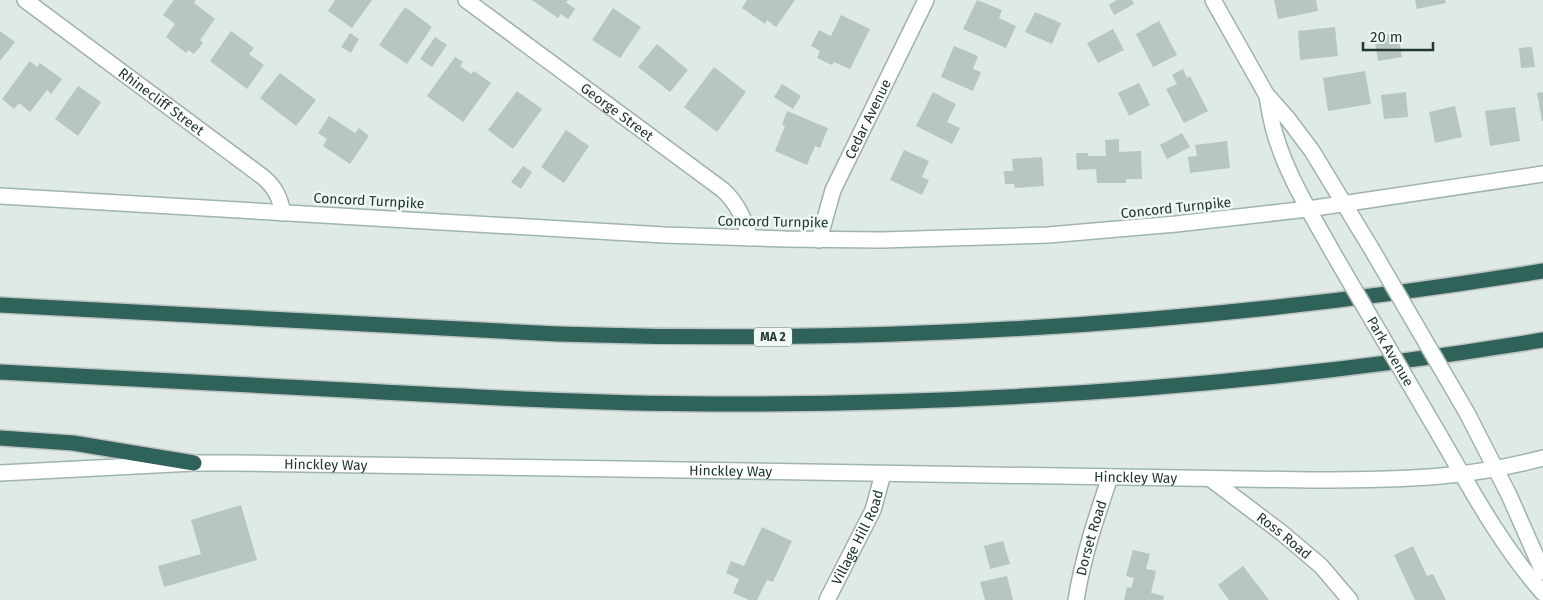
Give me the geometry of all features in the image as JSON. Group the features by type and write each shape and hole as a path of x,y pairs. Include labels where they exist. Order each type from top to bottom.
{"highway":[{"name":"MA 2","path":"0,305 643,337 815,337 984,332 1153,320 1322,303 1543,271"},
{"path":"0,372 577,401 721,404 836,403 1008,397 1181,385 1352,367 1543,340"},
{"path":"0,438 73,443 194,464"}],"main road":[{"name":"Rhinecliff Street","path":"25,0 263,177 277,192 283,213"},
{"name":"George Street","path":"466,0 723,190 730,196 741,212 750,238"},
{"name":"Park Avenue","path":"1212,0 1266,94 1306,143 1345,204 1467,413 1519,516 1543,572"},
{"name":"Cedar Avenue","path":"819,240 833,190 922,2"},
{"name":"Park Avenue","path":"1266,94 1281,153 1308,209 1462,474 1509,550 1543,593"},
{"name":"Concord Turnpike","path":"0,196 664,235 819,240 910,240 1048,235 1160,226 1345,204 1543,174"},
{"path":"1496,468 1543,458"},
{"name":"Hinckley Way","path":"0,473 194,464 321,464 1212,480 1422,478 1496,468"},
{"name":"Village Hill Road","path":"827,600 873,510 883,474"},
{"name":"Dorset Road","path":"1076,600 1080,570 1110,477"},
{"name":"Ross Road","path":"1212,480 1322,566 1350,600"}],"building":[{"path":"174,0 196,0 194,3 215,19 200,40 203,43 194,54 188,50 186,53 166,37 175,24 163,15"},
{"path":"335,0 372,0 352,28 328,11"},
{"path":"532,0 568,0 566,2 575,9 568,19 561,14 558,18"},
{"path":"747,0 795,0 776,27 767,20 765,24 742,8"},
{"path":"977,0 1002,10 999,18 1016,26 1006,48 963,29"},
{"path":"1117,0 1132,0 1134,4 1114,15 1109,5"},
{"path":"1274,0 1316,0 1318,11 1278,19"},
{"path":"1415,0 1445,0 1446,3 1417,9"},
{"path":"405,7 432,27 407,64 379,45"},
{"path":"613,8 641,27 620,58 592,40"},
{"path":"1035,12 1061,23 1052,44 1025,32"},
{"path":"841,15 870,29 850,69 834,62 832,65 817,58 820,51 811,46 819,30 831,36"},
{"path":"1159,21 1177,55 1153,67 1136,34"},
{"path":"1335,27 1338,56 1300,60 1298,31"},
{"path":"1113,29 1124,50 1098,63 1087,43"},
{"path":"0,31 15,42 0,61"},
{"path":"231,31 254,48 249,54 264,65 247,89 210,61"},
{"path":"350,33 359,39 351,53 341,47"},
{"path":"1398,33 1402,57 1378,61 1374,37"},
{"path":"435,37 447,45 432,67 420,59"},
{"path":"657,44 688,70 670,92 638,67"},
{"path":"954,46 978,56 973,69 981,72 973,91 941,77"},
{"path":"1532,47 1535,67 1521,68 1519,48"},
{"path":"455,57 463,62 460,66 471,74 474,71 491,83 463,122 427,96"},
{"path":"30,61 37,67 40,63 62,79 51,94 47,90 30,112 19,103 14,109 2,99"},
{"path":"714,67 746,92 717,132 684,107"},
{"path":"1183,69 1187,78 1190,76 1208,111 1184,123 1166,89 1177,84 1172,75"},
{"path":"1365,71 1371,104 1328,111 1323,78"},
{"path":"280,73 316,100 296,126 260,98"},
{"path":"1139,83 1150,105 1129,116 1118,93"},
{"path":"782,84 801,96 793,109 774,97"},
{"path":"78,86 101,102 78,136 55,119"},
{"path":"517,91 542,109 513,149 488,130"},
{"path":"933,92 956,104 947,122 960,128 952,144 916,126"},
{"path":"1406,92 1408,117 1384,119 1381,95"},
{"path":"1543,92 1543,121 1542,121 1537,93"},
{"path":"1455,106 1462,137 1435,143 1429,112"},
{"path":"1515,107 1520,141 1490,146 1485,111"},
{"path":"787,111 828,128 820,148 815,146 807,165 775,151 785,126 782,125"},
{"path":"329,116 355,133 359,128 369,136 350,164 323,146 327,139 318,133"},
{"path":"566,130 589,146 564,183 541,167"},
{"path":"1182,133 1190,147 1167,159 1160,145"},
{"path":"1119,139 1119,152 1141,151 1142,179 1126,179 1126,183 1097,183 1096,169 1077,170 1076,153 1088,153 1088,156 1106,156 1105,140"},
{"path":"1227,141 1230,168 1190,173 1188,157 1197,156 1195,145"},
{"path":"904,150 929,161 922,177 929,180 922,195 890,180"},
{"path":"1042,157 1044,186 1015,188 1014,184 1005,184 1004,171 1013,171 1012,159"},
{"path":"523,166 532,172 521,189 511,182"},
{"path":"241,505 257,560 164,587 158,566 201,554 191,520"},
{"path":"762,527 792,541 773,582 767,580 757,600 749,600 733,593 739,579 726,573 731,561 744,566"},
{"path":"1003,541 1010,564 990,569 984,546"},
{"path":"1413,546 1427,576 1433,574 1446,600 1415,600 1394,555"},
{"path":"1133,550 1150,554 1146,569 1156,571 1151,593 1164,596 1163,600 1124,600 1127,587 1131,588 1134,578 1126,576"},
{"path":"1243,566 1269,600 1229,600 1218,585"},
{"path":"1007,576 1013,600 985,600 980,582"}]}
